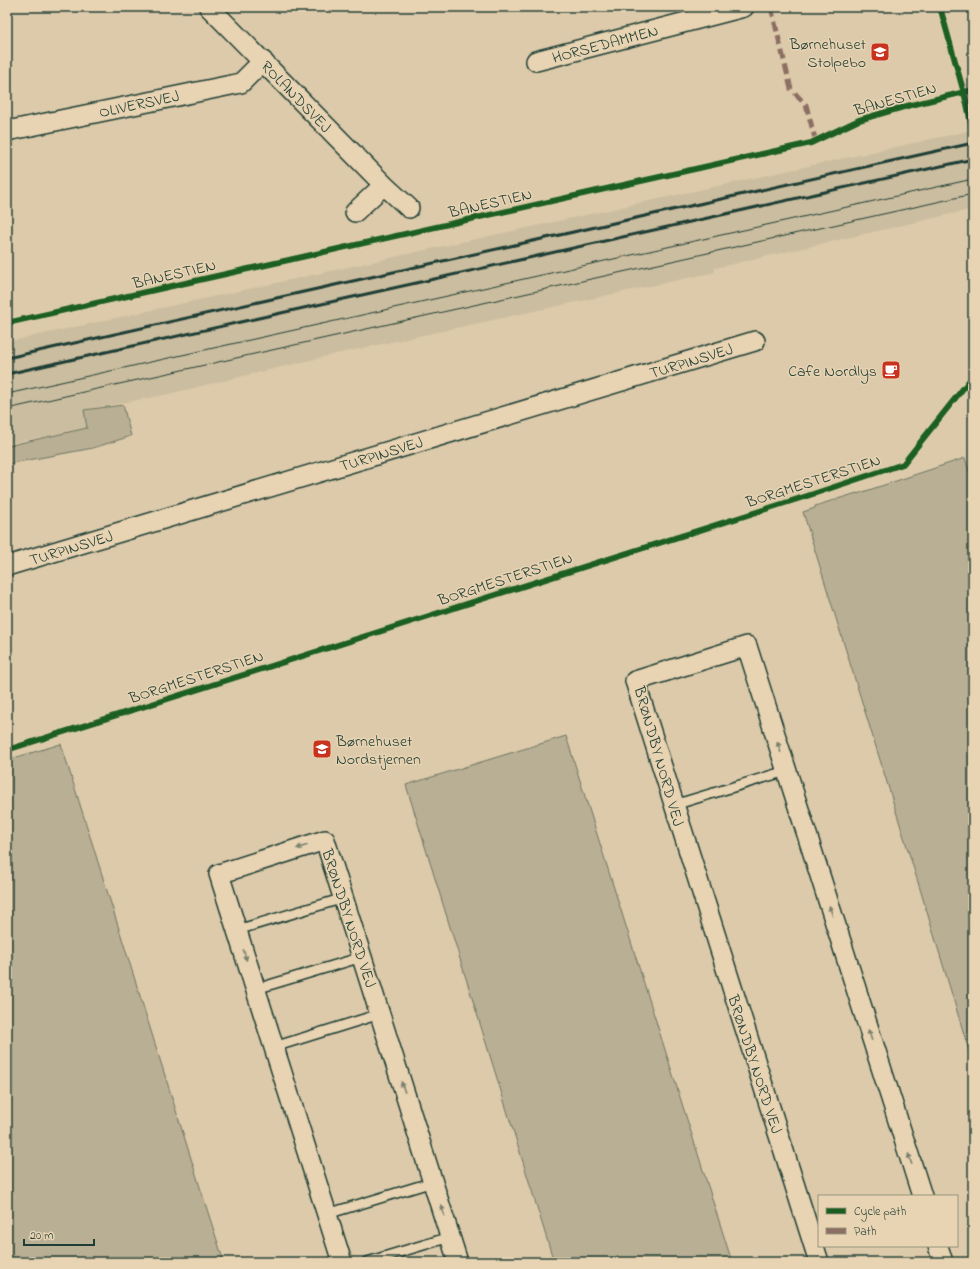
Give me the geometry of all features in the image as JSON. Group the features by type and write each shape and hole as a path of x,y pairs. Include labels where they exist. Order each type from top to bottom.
{"street":[{"name":"ROLANDSVEJ","path":"209,7 384,185 409,208"},
{"name":"HORSEDAMMEN","path":"536,61 744,7"},
{"name":"OLIVERSVEJ","path":"7,131 241,83 263,61"},
{"path":"355,212 384,185"},
{"name":"TURPINSVEJ","path":"7,566 755,341"},
{"name":"BRØNDBY NORD VEJ","path":"819,1262 635,681 747,646 922,1195"},
{"name":"BRØNDBY NORD VEJ","path":"342,1262 219,874 325,840 458,1262"},
{"path":"938,1247 943,1262"}],"lane":[{"path":"674,805 786,771"},
{"path":"237,930 344,898"},
{"path":"256,989 362,957"},
{"path":"274,1047 380,1014"},
{"path":"327,1214 433,1182"},
{"path":"367,1262 450,1236"}],"shaded area":[{"path":"973,130 973,209 715,268 715,272 340,353 164,395 85,410 87,428 7,444 7,342"},
{"path":"123,405 131,436 93,448 7,464 7,446 87,428 84,410"},
{"path":"965,458 973,484 973,1064 803,512 815,508 815,506 857,494"},
{"path":"566,736 732,1262 554,1262 406,785"},
{"path":"61,744 224,1262 7,1262 7,760"}],"tram line":[{"path":"7,394 973,179"},
{"path":"7,409 973,194"}],"railway":[{"path":"7,358 973,143"},
{"path":"7,374 973,159"}],"marked path":[{"path":"771,7 791,89 806,105 816,142"}],"cycle path":[{"path":"940,7 967,104 973,133"},
{"name":"BANESTIEN","path":"7,323 811,143 859,120 907,106 973,90"},
{"name":"BORGMESTERSTIEN","path":"7,750 807,496 903,464 973,376"}],"place":[{"name":"Børnehuset Stolpebo","path":"880,52"},
{"name":"Cafe Nordlys","path":"891,370"},
{"name":"Børnehuset Nordstjernen","path":"322,749"}]}
